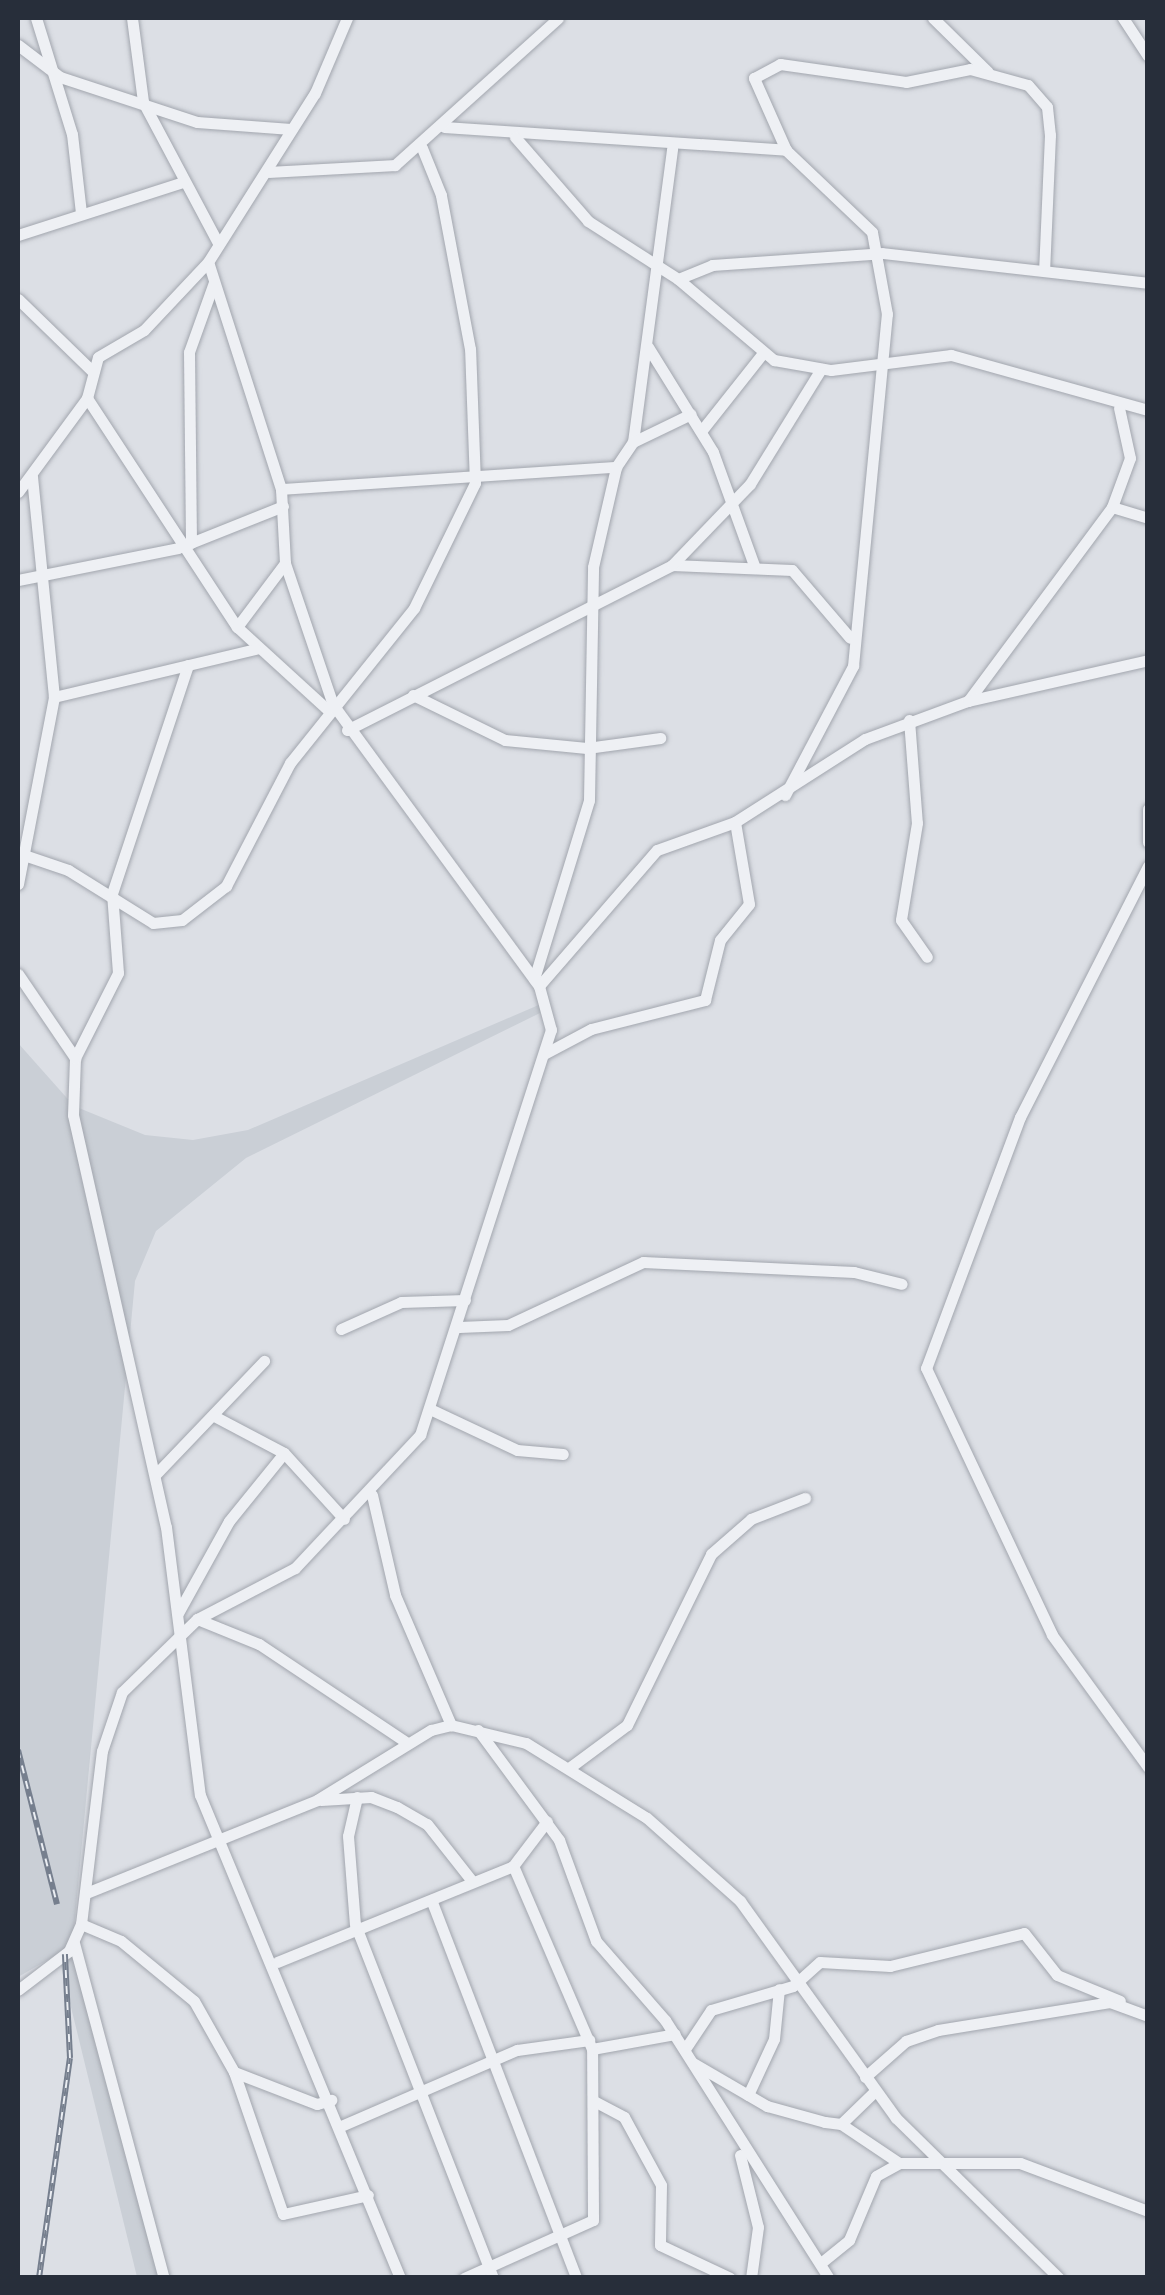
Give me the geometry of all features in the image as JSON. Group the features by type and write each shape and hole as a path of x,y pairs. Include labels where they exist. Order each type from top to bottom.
{"street":[{"path":"36,18 44,66 72,134 81,213"},
{"path":"132,18 144,102 218,243"},
{"path":"18,492 86,398 92,371 208,262 269,172 347,18"},
{"path":"269,172 375,172 422,148 558,18"},
{"path":"934,18 988,72"},
{"path":"1124,18 1148,56"},
{"path":"18,45 44,66 198,122 291,129"},
{"path":"785,794 850,673 850,638 883,364 882,253 860,216 786,150 754,82 770,68 906,82 988,72 1028,85 1047,107 1044,270"},
{"path":"444,127 515,137 672,149 786,150"},
{"path":"515,137 588,222 678,278 762,353 821,369 951,356 1043,376 1119,408 1148,410"},
{"path":"21,855 112,893 166,926 226,886 290,763 414,608 475,483 470,349 445,212 422,148"},
{"path":"536,982 589,800 591,605 616,467 633,442 662,266 657,232 672,149"},
{"path":"18,235 183,182"},
{"path":"678,278 712,265 882,253 1148,283"},
{"path":"18,1990 74,1943 81,1924 110,1716 180,1631 197,1618 278,1581 372,1495 432,1410 551,1030 536,982 331,708 285,564 281,489 208,262"},
{"path":"185,546 189,352 214,282"},
{"path":"18,299 92,371"},
{"path":"648,347 702,430 736,502 755,568"},
{"path":"702,430 762,353"},
{"path":"346,730 672,565 736,502 821,369"},
{"path":"86,398 237,628 255,649 331,708"},
{"path":"968,701 1112,506 1130,458 1119,408"},
{"path":"633,442 691,414"},
{"path":"281,489 475,483 616,467"},
{"path":"18,884 54,697 32,476"},
{"path":"18,580 185,546 283,506"},
{"path":"1112,506 1148,518"},
{"path":"237,628 285,564"},
{"path":"672,565 792,570 850,638"},
{"path":"54,697 255,649"},
{"path":"536,982 657,850 735,822 910,720 968,701 1148,660"},
{"path":"188,664 112,893 118,973 75,1058 82,1169 155,1475 178,1613 190,1756 214,1836 277,1962 400,2278"},
{"path":"413,695 490,737 587,748 660,738"},
{"path":"910,720 917,823 901,920 927,957"},
{"path":"1148,808 1148,842"},
{"path":"544,1054 592,1029 704,1000 720,940 749,904 735,822"},
{"path":"1148,866 1020,1117 926,1368 1052,1635 1148,1767"},
{"path":"18,974 75,1058"},
{"path":"459,1327 508,1325 643,1262 854,1272 902,1284"},
{"path":"340,1329 401,1302 466,1300"},
{"path":"155,1475 264,1360"},
{"path":"432,1410 517,1450 564,1454"},
{"path":"214,1416 284,1453 344,1519"},
{"path":"178,1613 229,1521 284,1453"},
{"path":"372,1495 394,1596 451,1725"},
{"path":"569,1768 627,1725 710,1554 751,1519 805,1498"},
{"path":"197,1618 259,1644 406,1742"},
{"path":"86,1893 214,1836 317,1800 406,1742 451,1725 478,1730 569,1768 647,1818 740,1902 792,1986 875,2092 1059,2278"},
{"path":"478,1730 547,1821 596,1941 675,2034 738,2148 822,2262 829,2278"},
{"path":"317,1800 357,1797 428,1824 472,1881"},
{"path":"357,1797 348,1836 355,1924 491,2273"},
{"path":"277,1962 355,1924 432,1902 513,1866 547,1821"},
{"path":"464,2278 491,2273 593,2220 594,2101 590,2044 513,1866"},
{"path":"432,1902 498,2060 576,2278"},
{"path":"81,1924 121,1941 194,2001 234,2072 283,2214 368,2195"},
{"path":"685,2049 711,2010 792,1986 820,1962 890,1966 1024,1933 1057,1975 1148,2016"},
{"path":"74,1943 164,2278"},
{"path":"748,2095 774,2040 779,1989"},
{"path":"864,2077 906,2041 938,2030 1120,2001"},
{"path":"341,2126 538,2044 590,2044 675,2034"},
{"path":"694,2064 748,2095 840,2124 899,2163"},
{"path":"234,2072 317,2104 330,2100"},
{"path":"840,2124 875,2092"},
{"path":"594,2101 624,2117 660,2185 660,2246 730,2278"},
{"path":"738,2148 758,2227 751,2278"},
{"path":"822,2262 849,2240 876,2176 899,2163 1020,2163 1148,2210"}],"shaded area":[{"path":"541,1004 540,1013 246,1158 156,1231 135,1281 74,1928 163,2277 137,2277 58,1954 18,1977 18,1043 74,1106 145,1135 193,1140 248,1130"}],"railway":[{"path":"18,1750 57,1904"},
{"path":"39,2278 70,2058 65,1954"}]}
